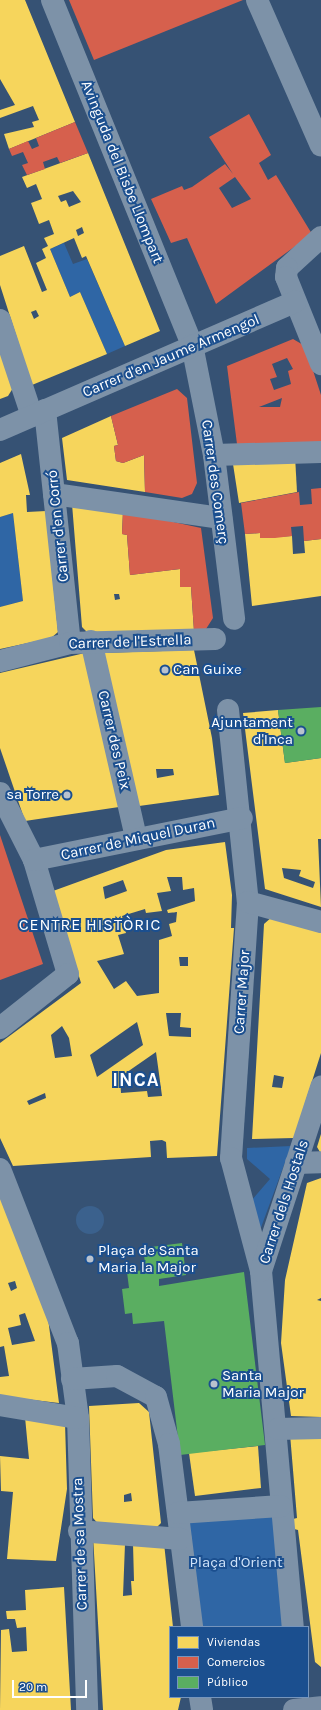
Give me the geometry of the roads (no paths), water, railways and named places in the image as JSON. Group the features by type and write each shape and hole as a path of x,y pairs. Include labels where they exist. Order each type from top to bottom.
{"street":[{"name":"Avinguda del Bisbe Llompart","path":"52,0 192,345"},
{"path":"257,0 321,146"},
{"path":"321,237 287,268 286,277 321,364"},
{"name":"Carrer d'en Jaume Armengol","path":"0,430 192,345 295,302"},
{"name":"Carrer d'en Corró","path":"0,320 39,413 54,494 70,643"},
{"name":"Carrer des Comerç","path":"192,345 214,455 234,620"},
{"path":"214,455 321,452"},
{"path":"54,494 221,518"},
{"name":"Carrer de l'Estrella","path":"0,661 70,643 92,641 215,639"},
{"name":"Carrer des Peix","path":"92,641 136,838"},
{"name":"Carrer Major","path":"228,710 242,818 248,902 231,1158 261,1271 278,1429 281,1506"},
{"path":"0,793 34,860 68,974 0,1028"},
{"name":"Carrer de Miquel Duran","path":"34,860 136,838 242,818"},
{"path":"248,902 321,922"},
{"name":"Carrer dels Hostals","path":"261,1271 321,1087"},
{"path":"296,1163 321,1162"},
{"name":"Carrer de sa Mostra","path":"0,1169 68,1343 78,1418 79,1531 87,1710"},
{"path":"72,1379 117,1376 156,1397 169,1444 192,1626"},
{"path":"0,1405 78,1418"},
{"path":"278,1429 321,1428"},
{"path":"178,1513 281,1506 293,1626"},
{"path":"79,1531 181,1539"},
{"path":"200,1698 202,1710"}],"place":[{"name":"Can Guixe","path":"165,670"},
{"name":"Ajuntament d'Inca","path":"301,731"},
{"name":"sa Torre","path":"67,795"},
{"name":"Plaça de Santa Maria la Major","path":"90,1259"},
{"name":"Santa Maria Major","path":"214,1384"}],"district":[{"name":"CENTRE HISTÒRIC","path":"90,925"},
{"name":"INCA","path":"136,1081"}],"park label":[{"name":"Plaça d'Orient","path":"236,1563"}]}
